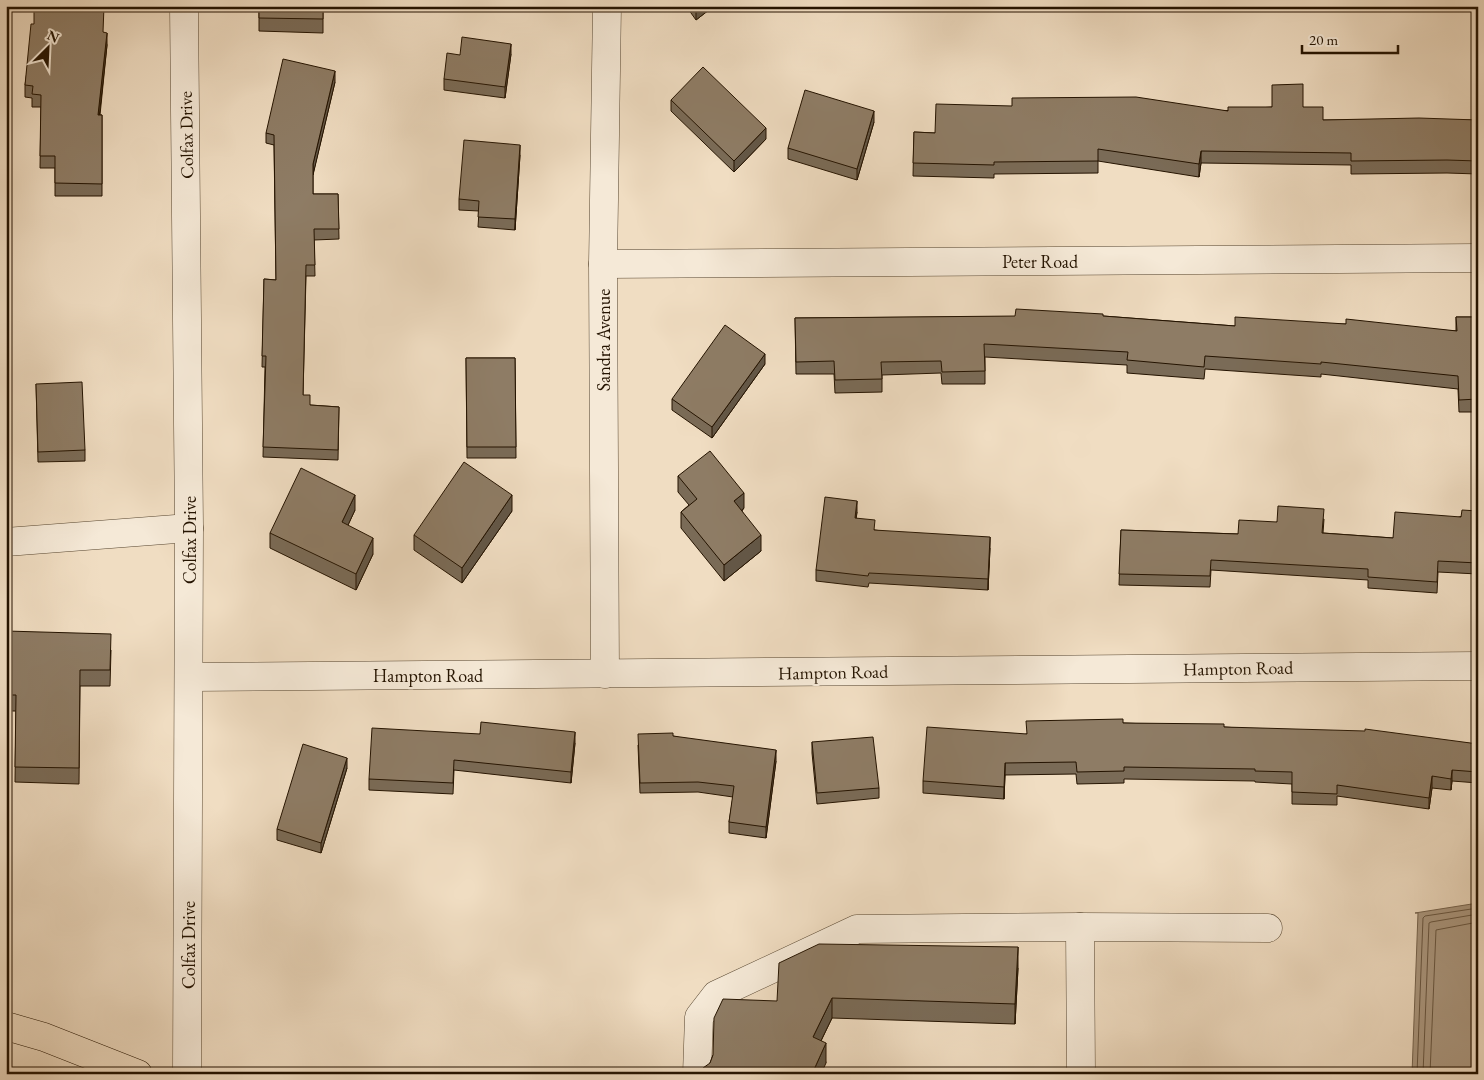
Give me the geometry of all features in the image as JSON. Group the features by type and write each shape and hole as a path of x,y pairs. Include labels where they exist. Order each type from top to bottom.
{"main road":[{"path":"6,1026 44,1037 138,1074"}],"street":[{"name":"Colfax Drive","path":"184,6 189,528 187,1074"},
{"name":"Sandra Avenue","path":"605,674 603,264 607,6"},
{"name":"Peter Road","path":"603,264 1478,258"},
{"path":"6,542 189,528"},
{"name":"Hampton Road","path":"188,677 1478,666"},
{"path":"1080,927 1081,1074"},
{"path":"696,1074 699,1017 716,994 857,929 1268,928"}],"water":[{"path":"1478,903 1478,1074 1412,1074 1418,913 1415,913"}],"building":[{"path":"34,6 104,6 103,32 107,33 98,115 102,115 102,184 55,183 55,156 40,156 41,95 32,94 33,86 25,85 31,24 34,24"},
{"path":"259,6 323,6 323,19 259,18"},
{"path":"462,37 511,44 505,87 444,79 447,53 460,55"},
{"path":"283,59 335,71 313,164 313,194 338,194 339,229 314,229 315,265 306,265 303,395 310,395 310,405 339,407 338,450 263,447 266,356 262,356 264,279 276,280 274,135 266,133"},
{"path":"703,67 766,128 734,161 671,100"},
{"path":"1303,84 1303,107 1323,107 1323,120 1419,118 1478,120 1478,161 1351,161 1351,153 1201,151 1199,164 1098,149 1098,161 994,162 994,165 913,163 914,132 935,133 936,104 1012,106 1012,98 1136,97 1228,111 1228,107 1272,107 1272,85"},
{"path":"805,90 874,111 857,169 788,148"},
{"path":"464,140 520,145 515,219 478,217 479,201 459,199"},
{"path":"1016,309 1103,314 1103,316 1235,326 1235,317 1346,324 1346,319 1457,331 1456,317 1478,317 1478,399 1459,400 1458,376 1321,362 1321,364 1205,356 1204,367 1127,360 1128,352 984,344 985,371 942,372 941,361 881,362 882,379 835,380 834,361 796,362 795,318 1015,316"},
{"path":"725,325 765,354 712,427 672,399"},
{"path":"466,358 515,358 516,447 467,447"},
{"path":"82,382 85,450 38,452 36,384"},
{"path":"710,451 744,493 734,501 761,535 724,565 681,512 697,499 678,476"},
{"path":"464,462 512,495 462,568 414,535"},
{"path":"301,468 355,495 342,522 373,538 356,574 270,533"},
{"path":"825,497 857,501 855,518 875,520 874,530 990,537 988,579 869,573 868,576 816,570"},
{"path":"1278,506 1324,509 1322,533 1393,538 1395,512 1461,517 1462,510 1478,511 1478,563 1438,561 1437,582 1368,577 1368,569 1211,560 1210,576 1119,574 1121,530 1238,534 1239,520 1277,522"},
{"path":"6,631 111,634 110,670 80,670 79,768 15,767 16,695 6,695"},
{"path":"1123,719 1123,723 1224,724 1224,727 1365,731 1365,729 1478,744 1478,772 1452,770 1451,779 1432,776 1429,798 1337,785 1337,794 1292,792 1292,772 1255,771 1255,769 1124,767 1124,771 1077,772 1076,762 1005,763 1004,787 923,781 927,727 1027,734 1026,721"},
{"path":"481,722 575,732 571,772 454,760 453,783 369,779 372,728 480,734"},
{"path":"673,733 673,736 776,750 766,827 729,822 734,786 698,782 640,783 638,734"},
{"path":"873,737 879,788 817,793 812,742"},
{"path":"303,744 347,758 321,843 277,829"},
{"path":"819,944 1018,947 1015,1004 832,998 813,1037 826,1043 812,1074 700,1074 703,1068 710,1063 713,1055 714,1018 723,999 777,1001 779,963"}]}
